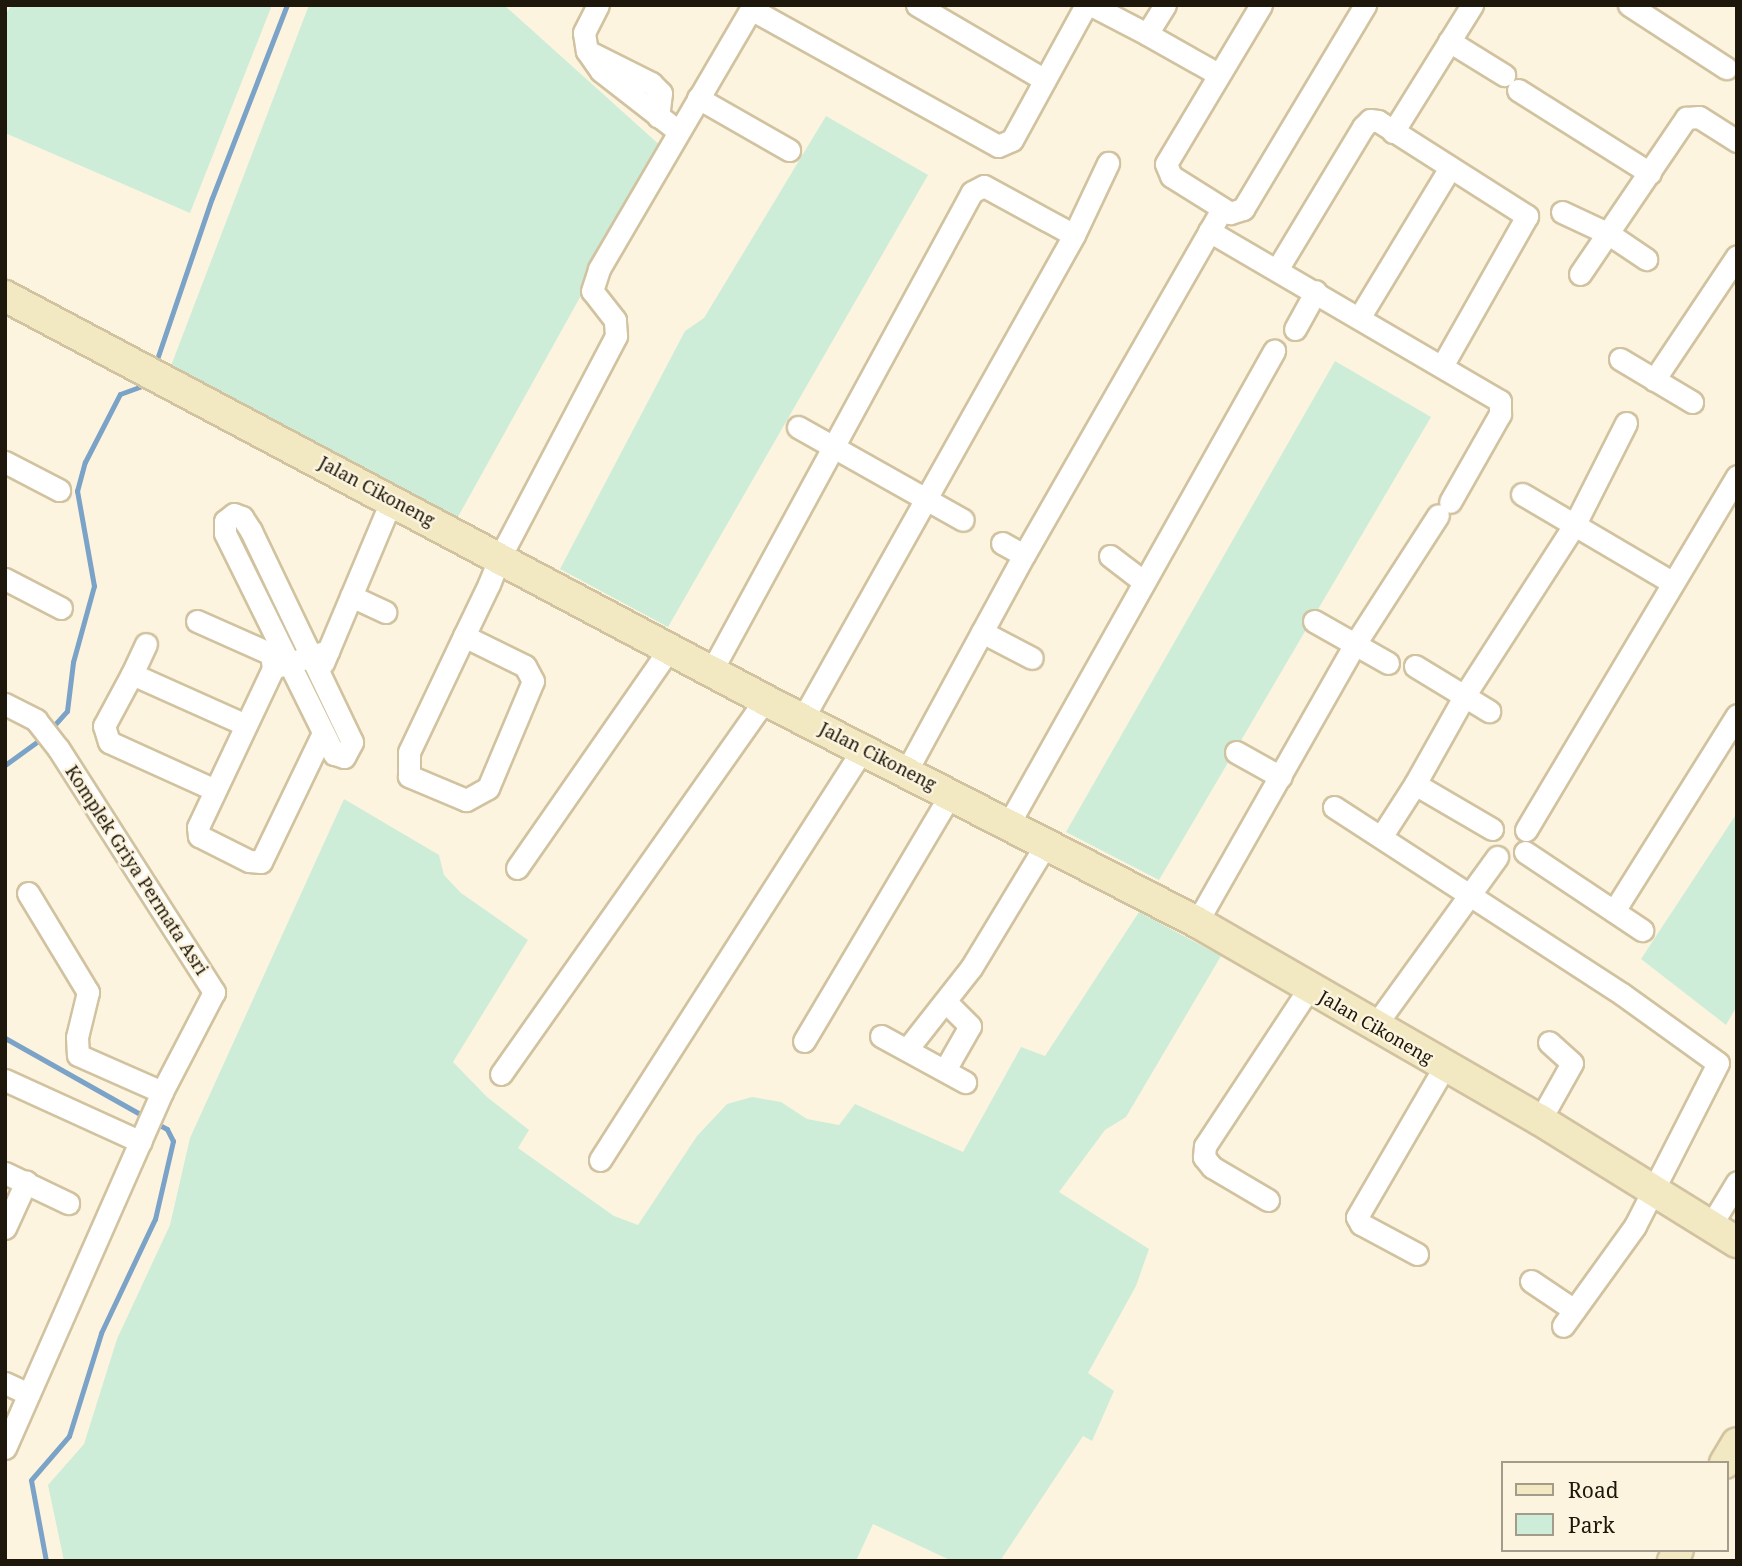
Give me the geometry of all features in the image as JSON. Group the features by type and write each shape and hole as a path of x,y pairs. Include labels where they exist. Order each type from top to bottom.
{"street":[{"path":"598,5 584,33 587,51 651,83 661,93 658,117 678,131"},
{"path":"917,5 1045,80"},
{"path":"464,636 525,666 533,681 488,788 466,800 409,776 409,752 500,557 615,336 615,320 593,296 593,286 678,131 752,7 998,146 1012,140 1089,5 1217,74"},
{"path":"1147,34 1166,5"},
{"path":"1261,5 1217,74 1166,164 1171,176 1230,213 1243,209 1365,5"},
{"path":"1393,132 1472,5"},
{"path":"1629,5 1726,68"},
{"path":"1449,41 1650,173"},
{"path":"698,98 789,150"},
{"path":"1580,274 1686,118 1699,117 1737,141"},
{"path":"1278,268 1363,127 1370,120 1378,121 1524,212 1527,220 1442,366"},
{"path":"803,718 1074,234 1108,163"},
{"path":"1359,318 1450,168"},
{"path":"712,670 977,187 984,186 1074,234"},
{"path":"906,772 1024,555 1222,209"},
{"path":"1562,212 1609,234 1646,260"},
{"path":"1197,922 1355,644 1444,508 1502,407 1491,394 1278,268 1209,231"},
{"path":"1654,380 1737,256"},
{"path":"1295,329 1316,291"},
{"name":"Jalan Cikoneng","path":"5,296 392,499 765,700 951,793 1045,846 1197,922 1374,1027 1540,1120 1737,1242"},
{"path":"1008,825 1274,351"},
{"path":"1620,359 1692,402"},
{"path":"1381,837 1415,784 1466,693 1576,522 1626,423"},
{"path":"798,427 963,520"},
{"path":"5,462 59,490"},
{"path":"1525,852 1525,830 1737,476"},
{"path":"1522,494 1576,522 1673,583"},
{"path":"305,696 392,499"},
{"path":"197,621 271,654 281,667 305,696 336,756 342,758 351,752 352,742 319,662 251,531 244,519 234,514 225,521 225,534 281,667"},
{"path":"1002,543 1024,555"},
{"path":"1110,556 1144,582"},
{"path":"5,579 61,608"},
{"path":"351,596 385,612"},
{"path":"1314,621 1388,663"},
{"path":"982,632 1032,658"},
{"path":"146,644 104,726 105,738 215,790"},
{"path":"517,868 670,648"},
{"path":"319,662 281,667 244,724 198,827 200,836 249,861 261,862 323,733"},
{"path":"1415,666 1466,693 1489,711"},
{"path":"132,674 244,724"},
{"path":"501,1074 765,700"},
{"name":"Komplek Griya Permata Asri","path":"5,704 36,720 58,748 214,988 162,1092 5,1448"},
{"path":"1614,911 1737,715"},
{"path":"600,1160 863,749"},
{"path":"1236,752 1281,777"},
{"path":"1415,784 1492,829"},
{"path":"804,1041 951,793"},
{"path":"1334,807 1470,898 1622,993 1718,1063 1634,1226 1569,1318 1531,1281"},
{"path":"1492,829 1513,821 1525,830"},
{"path":"1492,829 1488,844 1497,857 1512,860 1525,852"},
{"path":"908,1048 946,1002 1045,846"},
{"path":"1525,852 1642,930"},
{"path":"1374,1027 1470,898 1497,857"},
{"path":"28,893 86,987 78,1055 162,1092"},
{"path":"1268,1200 1212,1167 1205,1157 1205,1146 1309,988"},
{"path":"946,1002 970,1026 946,1068"},
{"path":"881,1036 946,1068 965,1082"},
{"path":"1540,1120 1573,1063 1549,1042"},
{"path":"1417,1255 1361,1224 1357,1217 1445,1066"},
{"path":"5,1080 147,1130"},
{"path":"5,1173 68,1202"},
{"path":"5,1228 26,1182"},
{"path":"1712,1225 1737,1182"},
{"path":"5,1383 29,1394"},
{"path":"1726,1461 1737,1443"}],"green space":[{"path":"12,5 272,5 190,213 5,133 5,15"},
{"path":"309,5 504,5 663,148 454,524 169,371"},
{"path":"826,116 928,175 668,627 560,569 685,331 704,318"},
{"path":"1335,361 1431,417 1159,880 1066,832"},
{"path":"344,799 439,855 444,875 461,893 528,940 453,1062 487,1097 529,1130 518,1148 614,1216 638,1225 697,1136 727,1104 752,1097 781,1102 807,1119 839,1125 855,1104 963,1152 1021,1047 1045,1056 1139,912 1221,956 1126,1117 1105,1130 1059,1192 1149,1249 1136,1286 1088,1373 1114,1391 1092,1441 1083,1436 1000,1561 952,1561 873,1524 856,1561 64,1561 48,1485 84,1444 117,1339 170,1225 190,1138"},
{"path":"1737,813 1737,1006 1726,1025 1641,959"}],"waterway":[{"path":"155,365 212,198 287,5"},
{"path":"49,731 67,711 73,662 94,586 77,491 85,462 120,394 148,384"},
{"path":"5,765 42,738"},
{"path":"5,1038 145,1117"},
{"path":"46,1561 31,1480 69,1436 101,1333 155,1219 173,1141 167,1129 154,1122"}]}
